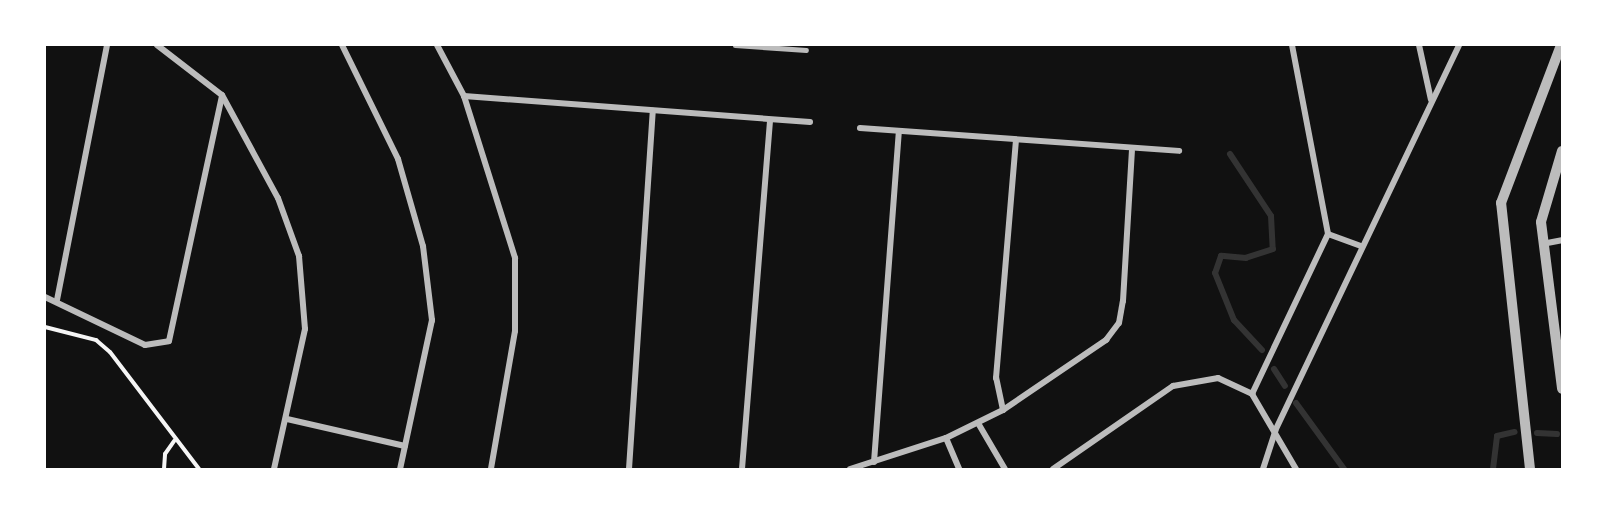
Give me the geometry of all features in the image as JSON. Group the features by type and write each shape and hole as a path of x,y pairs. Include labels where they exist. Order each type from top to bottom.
{"street":[{"path":"57,300 107,45"},
{"path":"157,45 222,95 278,198 299,256 304,329 287,419 274,469"},
{"path":"342,45 398,159 423,246 432,320 400,469"},
{"path":"437,45 464,96 509,229 517,280 515,331 491,469"},
{"path":"1251,394 1328,234 1292,45"},
{"path":"1419,45 1431,100"},
{"path":"1263,469 1275,430 1459,45"},
{"path":"1530,469 1500,219 1506,180 1561,45"},
{"path":"45,297 57,300 145,345 170,341 222,95"},
{"path":"464,96 770,121 810,122"},
{"path":"629,469 653,111"},
{"path":"742,469 770,121"},
{"path":"860,128 1132,151 1179,152"},
{"path":"874,462 899,133"},
{"path":"1003,410 996,378 1016,140"},
{"path":"850,469 946,438 1003,410 1074,366 1119,323 1132,151"},
{"path":"1562,151 1542,210 1542,244 1562,389"},
{"path":"1328,234 1361,246"},
{"path":"1542,244 1562,240"},
{"path":"1053,469 1187,380 1218,378 1251,394 1275,430 1296,469"},
{"path":"287,419 405,446"},
{"path":"978,423 1005,469"},
{"path":"946,438 959,469"}],"lane":[{"path":"735,45 806,50"}],"path":[{"path":"45,327 96,340 110,352 174,441 199,469"},
{"path":"164,469 165,454 174,441"}],"waterway":[{"path":"1230,154 1271,216 1273,249 1246,258 1221,256 1215,273 1234,320 1262,350"},
{"path":"1274,369 1285,386"},
{"path":"1296,403 1344,469"},
{"path":"1493,469 1497,436 1515,432"},
{"path":"1537,433 1557,434"}]}
